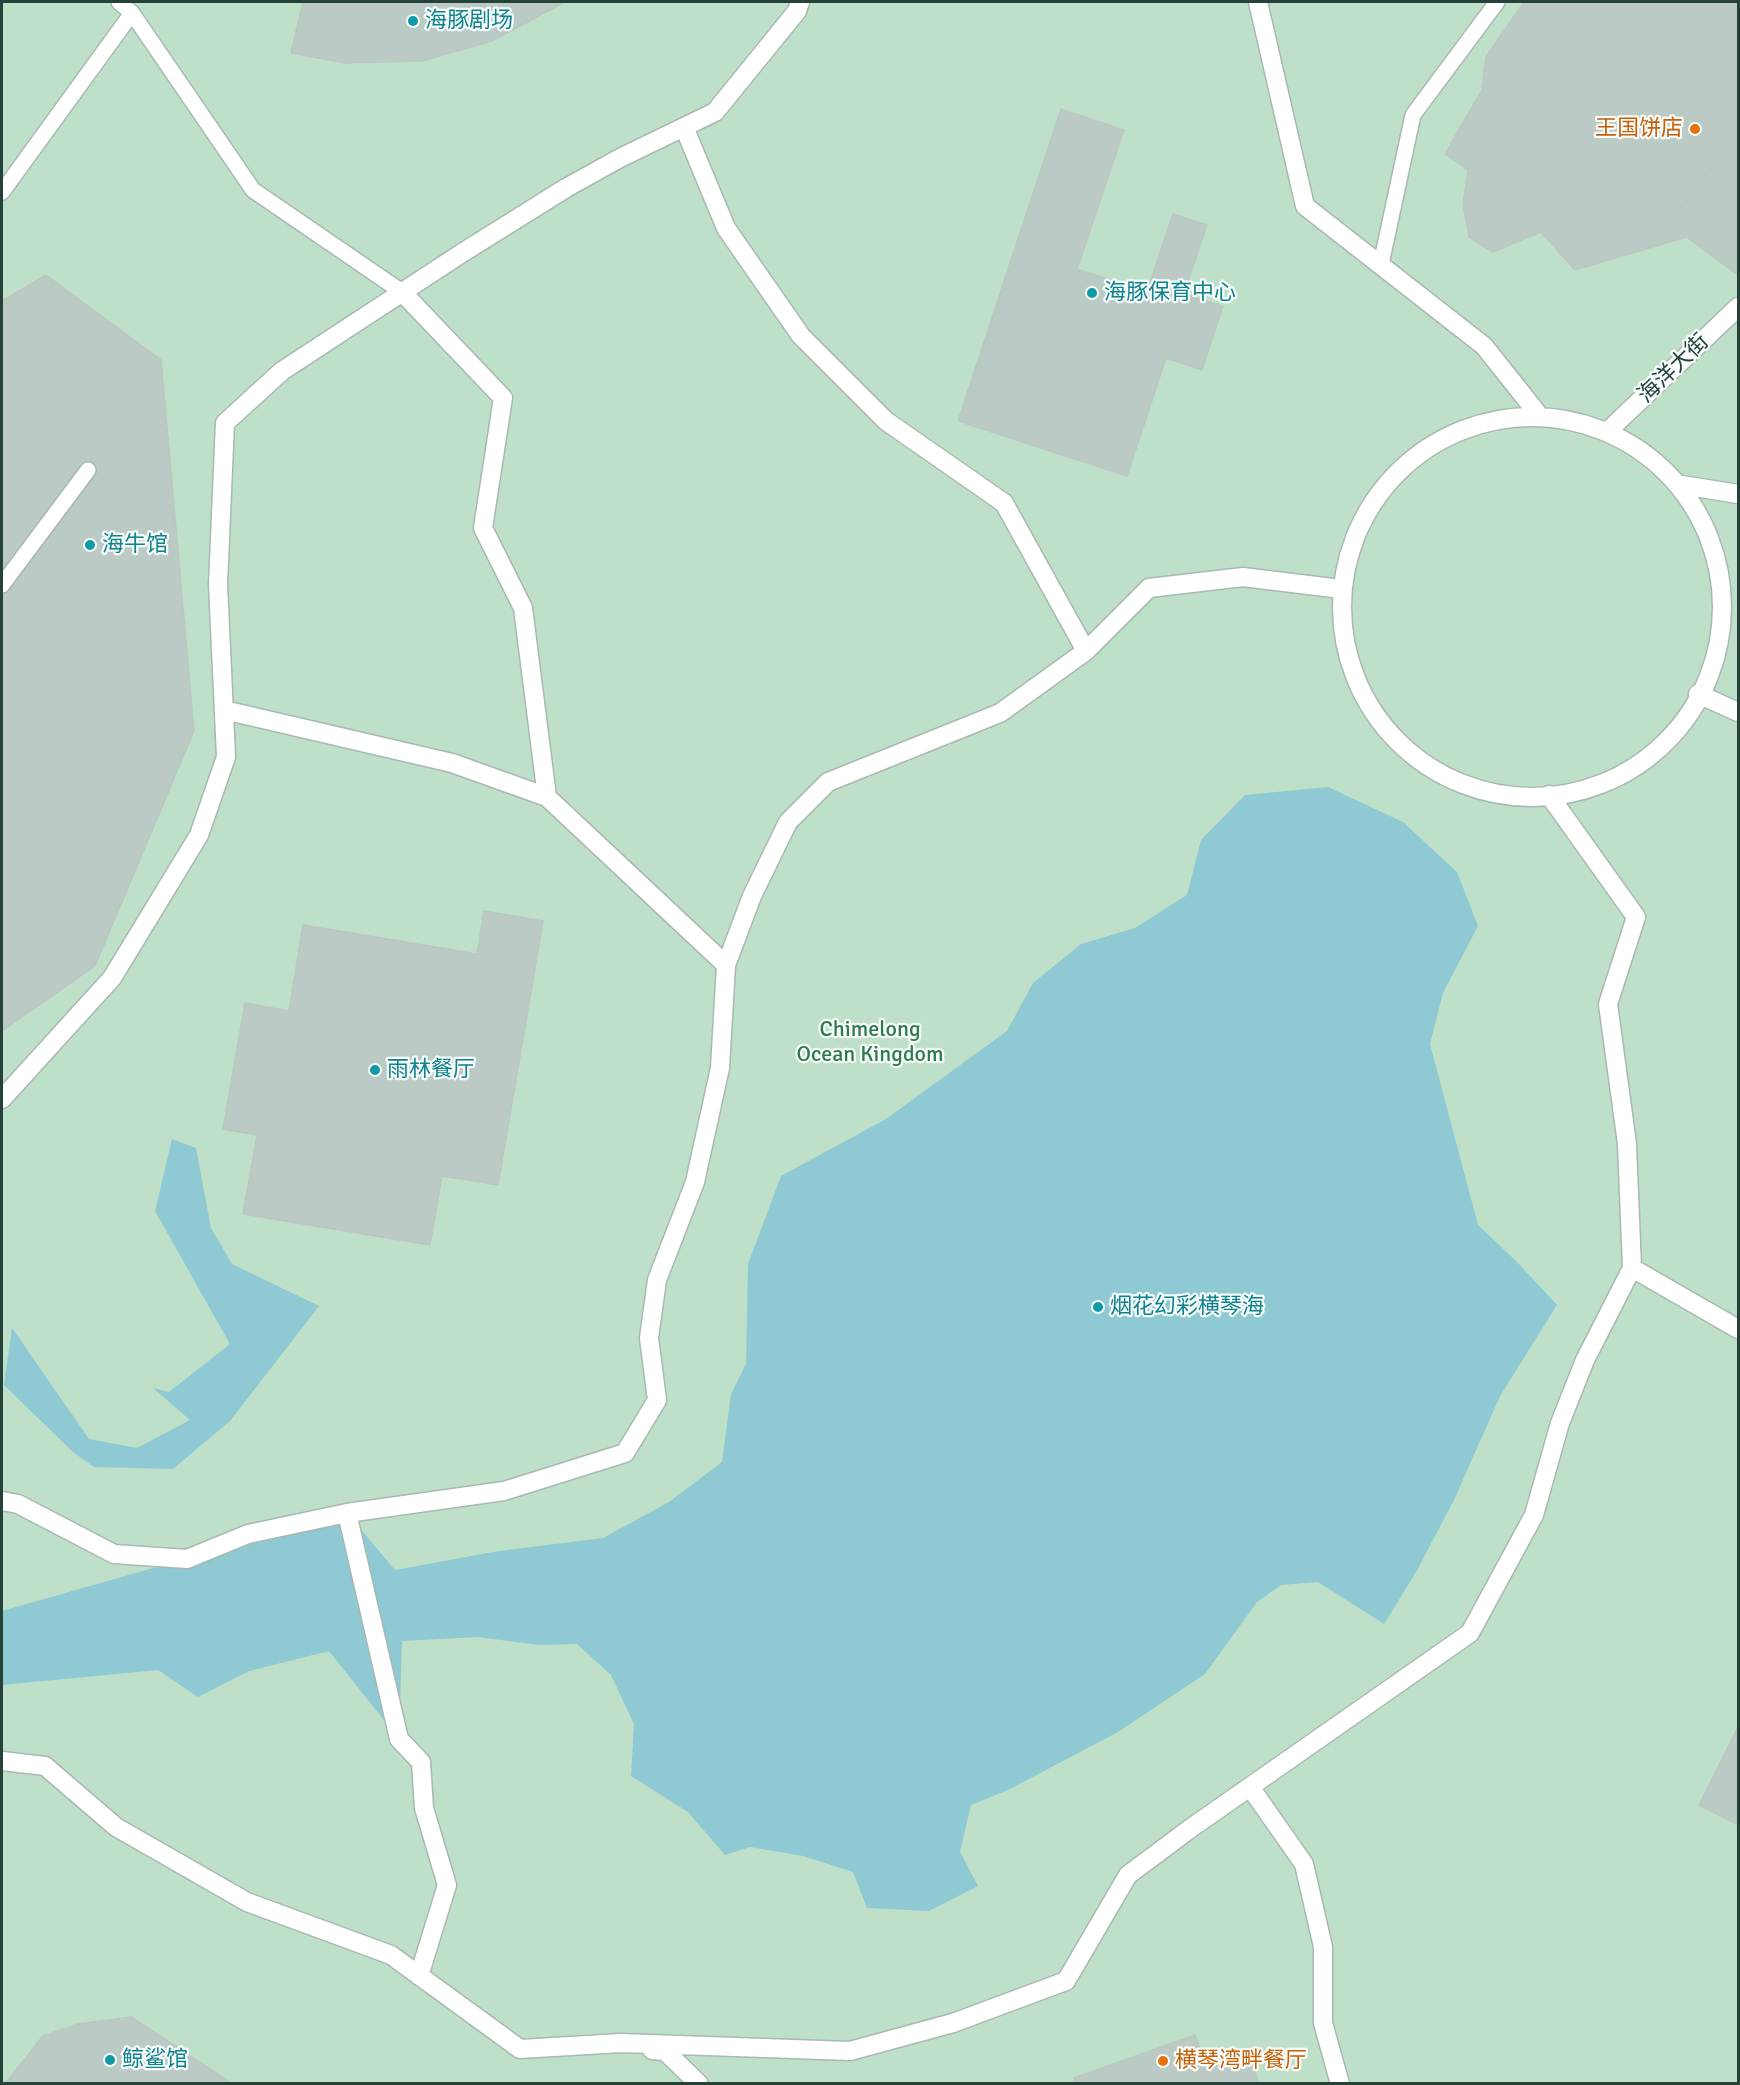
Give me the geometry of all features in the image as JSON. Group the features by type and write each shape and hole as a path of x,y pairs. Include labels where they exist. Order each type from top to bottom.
{"street":[{"path":"2,1100 112,978 199,836 226,757 218,584 225,423 282,371 566,188 620,158 716,112 797,11 800,2"},
{"path":"1258,2 1305,206 1484,346 1538,414"},
{"path":"684,127 726,228 801,336 886,421 1004,503 1086,651"},
{"path":"402,292 503,398 483,528 523,608 547,797"},
{"name":"海洋大街","path":"1609,430 1738,307"},
{"path":"1538,414 1609,430 1682,485 1722,568 1718,661 1670,741 1592,790 1516,799 1443,779 1384,731 1348,665 1341,589 1361,520 1405,463 1467,426 1538,414"},
{"path":"1682,485 1738,494"},
{"path":"2,1501 18,1504 114,1554 187,1559 248,1534 347,1513 504,1491 625,1453 657,1400 649,1338 657,1280 695,1182 720,1068 726,965 752,896 788,822 828,782 1000,713 1086,651 1149,588 1243,577 1341,589"},
{"path":"1698,694 1738,712"},
{"path":"224,710 452,763 547,797 726,965"},
{"path":"2,1761 45,1766 116,1827 247,1902 391,1955 520,2049 621,2043 850,2051 953,2023 1066,1981 1128,1875 1470,1633 1534,1515 1560,1423 1585,1360 1632,1268 1627,1144 1608,1004 1636,917 1549,795"},
{"path":"1632,1268 1738,1329"},
{"path":"347,1513 399,1739 421,1762 424,1808 447,1885 419,1976"},
{"path":"1250,1787 1304,1864 1323,1947 1323,2023 1340,2084"},
{"path":"575,2046 665,2051 699,2084"}],"lane":[{"path":"119,2 132,13 253,190 402,292"},
{"path":"1381,264 1413,116 1497,2"},
{"path":"2,192 132,13"},
{"path":"2,585 88,470"}],"green space":[{"name":"Chimelong Ocean Kingdom","path":"2,2 1738,2 1738,2083 2,2083"}],"water":[{"path":"1328,787 1403,822 1457,872 1478,926 1443,993 1430,1044 1478,1225 1557,1305 1500,1396 1454,1500 1416,1572 1384,1624 1318,1582 1281,1585 1257,1602 1205,1674 1118,1732 1008,1790 971,1805 960,1852 978,1886 929,1911 867,1908 853,1872 803,1856 750,1847 725,1855 688,1812 631,1776 634,1724 611,1675 577,1644 539,1645 478,1637 402,1641 399,1739 329,1651 249,1671 198,1697 158,1670 2,1685 2,1611 347,1513 395,1570 499,1551 603,1538 669,1502 722,1462 731,1394 746,1364 748,1264 781,1176 886,1119 1007,1031 1033,983 1081,944 1135,928 1187,895 1201,840 1245,795"},
{"path":"172,1139 196,1148 211,1228 232,1264 319,1306 230,1421 173,1469 94,1467 73,1452 4,1385 12,1328 89,1439 137,1448 190,1420 153,1388 169,1392 230,1344 155,1211"}],"building":[{"name":"海豚剧场","path":"303,2 565,2 492,41 422,61 345,63 291,53"},
{"path":"1524,2 1738,2 1738,130 1669,224 1686,237 1575,270 1541,232 1493,252 1469,237 1463,204 1468,170 1445,154 1482,90 1486,57"},
{"name":"海豚保育中心","path":"1061,109 1124,130 1077,269 1147,292 1173,214 1207,225 1184,294 1223,306 1202,370 1166,358 1127,476 958,421"},
{"path":"1738,130 1738,275 1669,224"},
{"name":"海牛馆","path":"46,275 161,360 194,731 95,966 2,1031 2,301"},
{"name":"雨林餐厅","path":"484,911 543,921 498,1185 442,1176 430,1245 243,1214 257,1135 223,1129 245,1003 289,1011 303,925 477,954"},
{"path":"1738,1727 1738,1825 1699,1805"},
{"name":"鲸鲨馆","path":"131,2017 233,2084 5,2084 43,2036 78,2024"},
{"name":"横琴湾畔餐厅","path":"1195,2035 1207,2069 1249,2054 1259,2084 1075,2084 1074,2078"}],"place":[{"name":"海豚剧场","path":"413,21"},
{"name":"王国饼店","path":"1695,129"},
{"name":"海豚保育中心","path":"1092,293"},
{"name":"海牛馆","path":"90,545"},
{"name":"雨林餐厅","path":"375,1070"},
{"name":"烟花幻彩横琴海","path":"1098,1307"},
{"name":"鲸鲨馆","path":"110,2060"},
{"name":"横琴湾畔餐厅","path":"1163,2061"}]}
